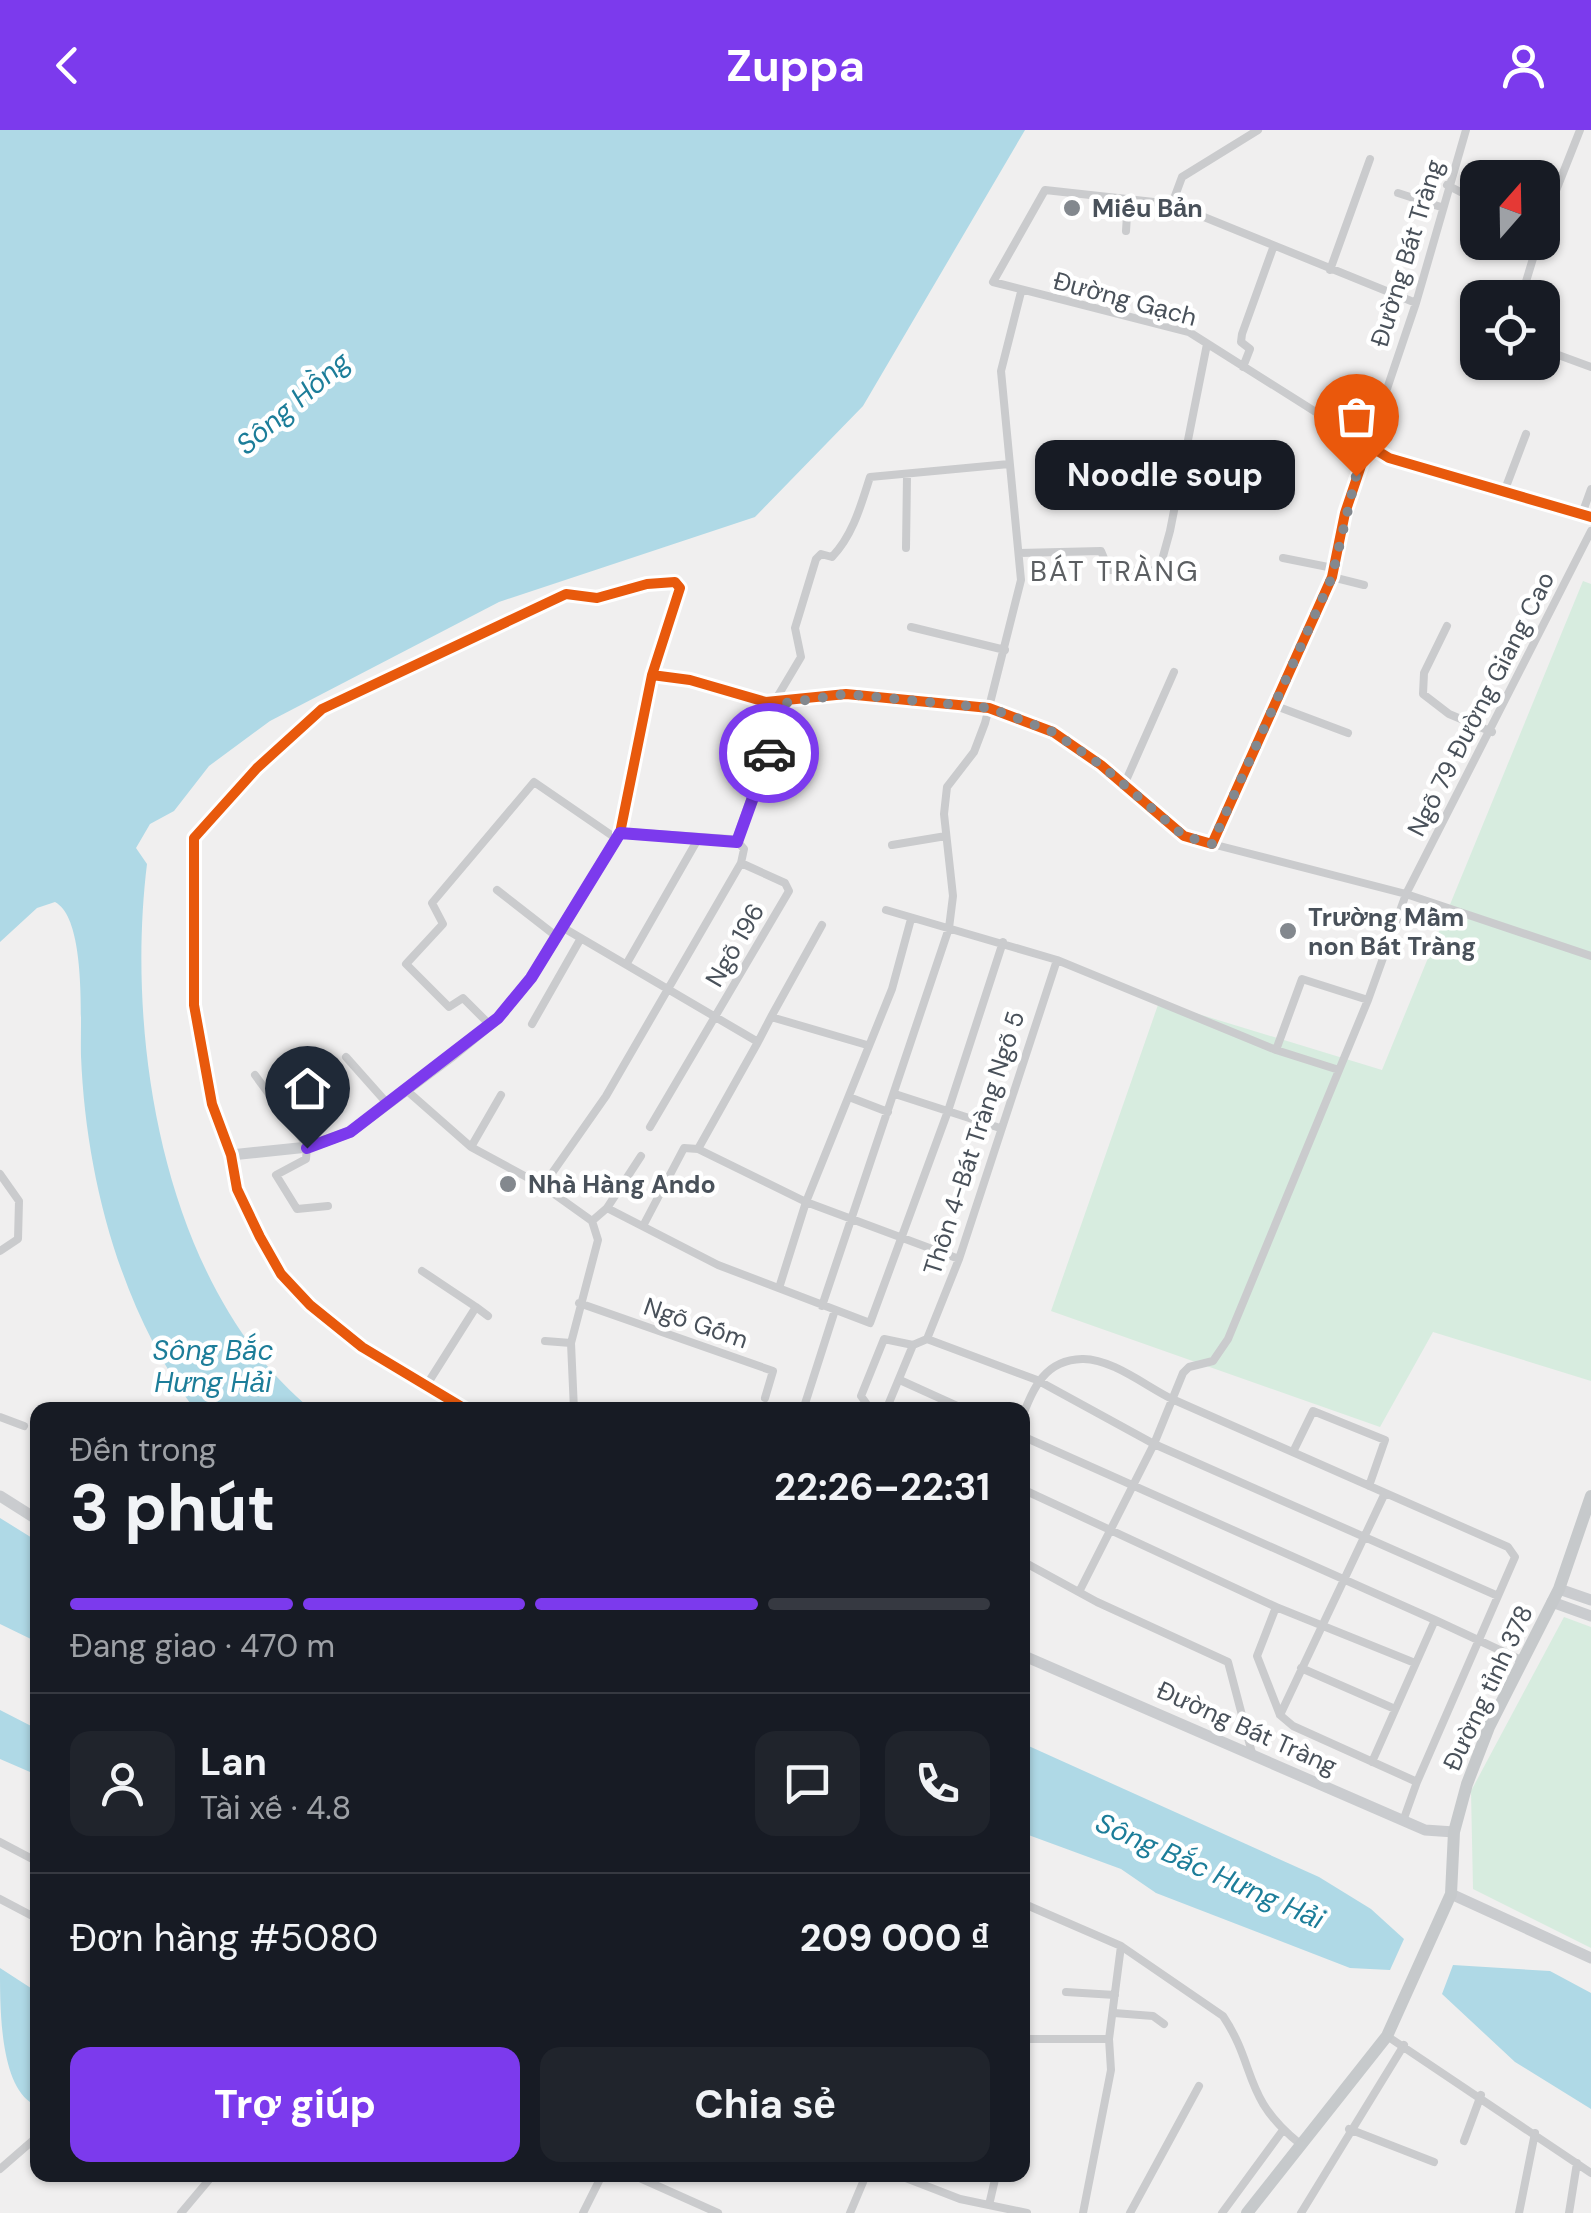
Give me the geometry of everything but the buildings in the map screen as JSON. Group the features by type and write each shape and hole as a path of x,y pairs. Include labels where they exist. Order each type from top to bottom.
{"main road":[{"name":"Đường tỉnh 378","path":"1389,2031 1451,1894 1454,1832 1467,1784 1521,1660 1560,1588 1591,1496"},
{"path":"1574,1546 1591,1532"},
{"path":"1249,2212 1298,2143 1389,2031"}],"street":[{"path":"1172,204 1182,177 1258,130"},
{"name":"Đường Bát Tràng","path":"1368,445 1416,303 1446,185 1466,130"},
{"path":"1560,181 1580,130"},
{"path":"1330,270 1370,159"},
{"path":"1446,185 1460,192"},
{"path":"822,1306 948,928 953,896 946,836 948,788 974,752 990,708 1018,599 1019,553 1001,371 1021,292 993,282 1045,190 1172,204 1416,303"},
{"path":"1398,193 1440,207"},
{"path":"1126,230 1128,199"},
{"path":"1242,367 1250,349 1242,342 1242,334 1273,248"},
{"name":"Đường Gạch","path":"1021,292 1189,332 1368,445"},
{"path":"1019,553 1101,551 1109,570 1153,571 1162,560 1179,490 1207,344"},
{"path":"1560,356 1591,367"},
{"path":"1504,492 1526,434"},
{"path":"1212,844 1332,572 1345,513 1368,445 1390,458 1587,515 1591,489"},
{"path":"737,842 781,701 801,657 796,628 818,557 832,557 840,549 860,510 870,477 1009,464"},
{"path":"906,548 907,476"},
{"name":"Ngõ 79 Đường Giang Cao","path":"1172,1399 1189,1366 1213,1361 1228,1339 1368,1000 1406,894 1492,732 1591,531"},
{"path":"1283,558 1364,585"},
{"path":"231,1155 308,1147 350,1132 490,1024 531,978 619,836 652,675 677,603 680,588 675,582 647,584 597,598 566,594 322,709 256,768 194,838 194,1005 212,1104 231,1155 237,1189 281,1274 310,1306 362,1347 453,1402"},
{"path":"911,626 1005,650"},
{"path":"1447,626 1424,673 1423,694 1449,714 1492,732"},
{"path":"1124,785 1174,672"},
{"path":"652,675 690,680 766,702 846,694 990,708 1053,732 1184,836 1406,894 1591,956"},
{"path":"1276,706 1348,734"},
{"path":"490,1024 463,998 448,1007 406,964 443,924 432,903 534,782 619,836 737,842 744,849 741,863 670,990 606,1096 543,1186"},
{"path":"892,845 946,836"},
{"path":"627,963 698,838"},
{"name":"Ngõ 196","path":"716,1017 789,891 785,883 741,863"},
{"path":"497,890 559,931 581,938 627,963 758,1042"},
{"path":"886,910 1057,960 1276,1050 1338,1070"},
{"path":"780,1288 806,1202 892,989 910,919"},
{"path":"698,1149 822,925"},
{"path":"532,1024 581,938"},
{"path":"870,1323 948,1111 1002,942"},
{"name":"Thôn 4-Bát Tràng Ngõ 5","path":"927,1338 959,1259 1057,960"},
{"path":"1276,1050 1302,979 1368,1000"},
{"path":"650,1127 716,1017"},
{"path":"771,1017 867,1045"},
{"path":"346,1057 386,1102"},
{"path":"255,1075 308,1147 306,1159 276,1175 297,1208 328,1206"},
{"path":"404,1089 471,1147 543,1186 592,1221 598,1240 571,1343 574,1402"},
{"path":"895,1094 1000,1128"},
{"path":"471,1147 501,1095"},
{"path":"849,1096 888,1112"},
{"path":"643,1226 684,1148 698,1149 806,1202 959,1259"},
{"path":"592,1221 607,1208 641,1156"},
{"path":"0,1174 19,1202 18,1238 0,1251"},
{"path":"607,1208 718,1265 870,1323 884,1339 914,1345 927,1338 1037,1380 1154,1444 1498,1596"},
{"path":"422,1271 488,1316"},
{"name":"Ngõ Gốm","path":"579,1303 773,1371 764,1398"},
{"path":"426,1386 476,1307"},
{"path":"806,1402 835,1310"},
{"path":"865,1402 860,1396 884,1339"},
{"path":"545,1341 571,1343"},
{"path":"890,1402 914,1345"},
{"path":"1028,1402 1037,1380 1056,1365 1086,1359 1508,1547 1515,1557 1403,1821"},
{"path":"902,1381 948,1402"},
{"path":"1080,1592 1134,1486 1172,1399"},
{"path":"1292,1452 1313,1410 1384,1440 1370,1486"},
{"path":"0,1414 24,1426"},
{"path":"1030,1440 1521,1660"},
{"path":"1030,1493 1276,1607 1416,1664"},
{"path":"1280,1715 1385,1493"},
{"path":"0,1496 30,1515"},
{"path":"1030,1565 1228,1662 1252,1752"},
{"path":"1560,1588 1591,1600"},
{"path":"1552,1602 1591,1616"},
{"path":"1276,1607 1257,1656 1280,1715 1294,1726 1417,1782"},
{"path":"1372,1762 1434,1620"},
{"name":"Đường Bát Tràng","path":"1030,1658 1403,1821 1436,1833 1454,1832"},
{"path":"1301,1668 1395,1709"},
{"path":"0,1842 30,1858"},
{"path":"1451,1894 1591,1958"},
{"path":"0,1899 30,1915"},
{"path":"1030,1907 1121,1946 1222,2016 1233,2032 1256,2096 1298,2143"},
{"path":"1083,2213 1111,2070 1109,2039 1121,1946"},
{"path":"1066,1992 1115,1996"},
{"path":"1114,2012 1153,2016 1164,2024"},
{"path":"1389,2031 1591,2173"},
{"path":"1030,2039 1109,2039"},
{"path":"1301,2213 1404,2045"},
{"path":"1130,2213 1200,2086"},
{"path":"1464,2141 1481,2096"},
{"path":"1349,2129 1434,2162"},
{"path":"1222,2213 1283,2130"},
{"path":"1518,2213 1535,2134"},
{"path":"0,2169 30,2143"},
{"path":"1568,2213 1577,2163"},
{"path":"181,2213 207,2182"},
{"path":"583,2213 598,2182"},
{"path":"649,2182 718,2213"},
{"path":"850,2213 863,2182"},
{"path":"927,2182 989,2205 1027,2213"},
{"path":"989,2205 994,2182"}],"green space":[{"path":"1583,581 1591,584 1591,1381 1433,1332 1380,1427 1051,1311 1159,1002 1382,1070"},
{"path":"1564,1617 1591,1627 1591,1948 1473,1889 1471,1791"}],"water":[{"name":"Sông Hồng","path":"0,130 1025,130 863,406 755,517 499,602 270,721 209,766 174,811 150,824 136,848 147,864 142,934 143,1008 151,1084 166,1159 189,1232 221,1299 262,1359 304,1402 190,1402 169,1371 128,1286 100,1196 84,1102 80,973 72,929 65,912 55,902 37,908 0,942"},
{"path":"0,1518 30,1537 30,1639 0,1624"},
{"path":"0,1710 30,1725 30,1772 0,1759"},
{"name":"Sông Bắc Hưng Hải","path":"1030,1747 1319,1877 1371,1909 1404,1939 1390,1970 1350,1968 1156,1893 1121,1869 1030,1836"},
{"path":"1453,1965 1550,1971 1591,1993 1591,2109 1515,2062 1442,1994"},
{"path":"0,1968 30,1987 30,2102 13,2078 2,2023"}],"cycle path":[{"path":"652,675 690,680 766,702 846,694 989,708 1053,732 1101,765 1184,836 1212,844 1332,577 1345,513 1368,445 1389,458 1591,517"},
{"path":"454,1402 362,1347 310,1305 281,1274 237,1189 231,1155 212,1104 194,1005 194,838 257,768 322,709 566,594 597,598 647,584 675,582 680,588 652,675 620,833"}],"way so far":[{"path":"769,753 786,703 846,694 990,708 1053,732 1101,765 1184,836 1212,844 1332,577 1356,476"}],"place":[{"name":"Miếu Bản","path":"1072,208"},
{"name":"Noodle soup","path":"1356,476"},
{"name":"Trường Mầm non Bát Tràng","path":"1288,931"},
{"name":"Nhà Hàng Ando","path":"508,1184"}],"district":[{"name":"BÁT TRÀNG","path":"1115,571"}],"route":[{"path":"307,1148 350,1132 498,1018 531,978 620,833 737,842 769,753"}]}
